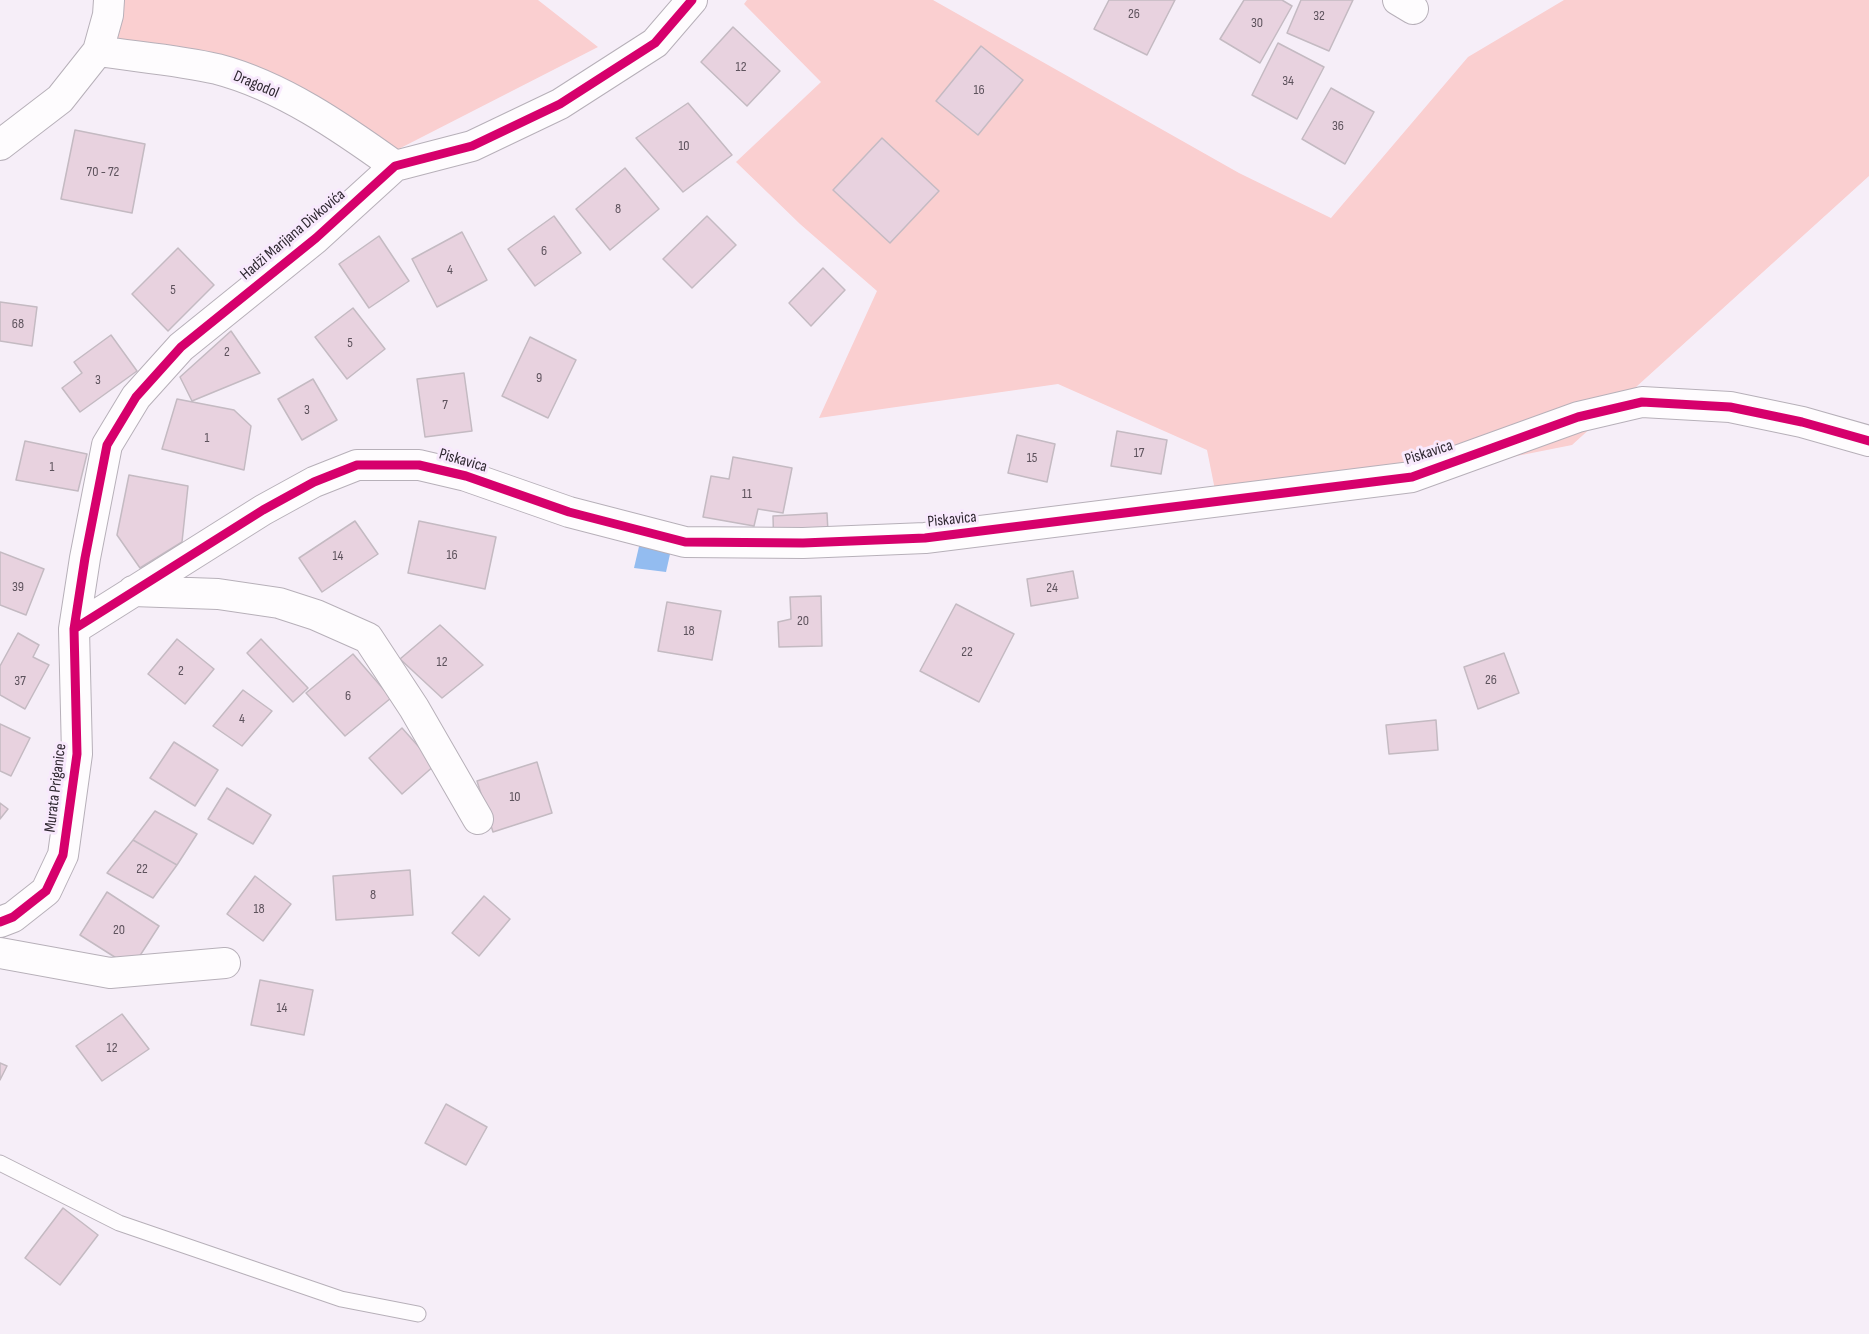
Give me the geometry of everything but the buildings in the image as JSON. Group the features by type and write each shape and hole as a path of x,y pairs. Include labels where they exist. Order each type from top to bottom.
{"street":[{"path":"0,145 60,99 98,51 108,15 109,0"},
{"name":"Hadži Marijana Divkovića","path":"74,629 107,445 136,397 181,347 316,238 395,166 472,146 560,104 655,43 692,0"},
{"name":"Dragodol","path":"98,51 218,69 259,84 336,124 395,166"},
{"name":"Piskavica","path":"74,629 263,510 314,482 357,465 419,465 466,476 569,512 685,542 803,543 926,538 1412,477 1578,417 1642,402 1730,407 1802,422 1869,441"},
{"path":"133,591 218,594 279,603 315,615 368,638 414,708 478,819"},
{"name":"Murata Priganice","path":"0,922 13,916 46,891 63,855 77,754 74,629"},
{"path":"0,953 110,973 225,963"}],"lane":[{"path":"0,1163 119,1223 341,1299 418,1314"}],"shaded area":[{"path":"108,0 538,0 598,47 381,158 259,84 124,65"},
{"path":"747,0 933,0 1239,173 1331,218 1468,57 1564,0 1869,0 1869,176 1572,445 1220,515 1207,450 1058,384 819,418 877,291 800,224 736,162 821,82 744,4"}],"water":[{"path":"644,525 675,532 666,572 634,568"}],"cycle path":[{"path":"0,922 13,917 46,891 63,855 77,754 74,629 85,558 107,445 136,397 181,347 316,238 395,166 472,146 560,104 655,43 692,0"},
{"path":"74,629 263,510 314,482 357,465 419,465 466,476 569,512 685,542 803,543 925,538 1412,477 1578,417 1642,402 1730,407 1802,422 1869,441"}]}
